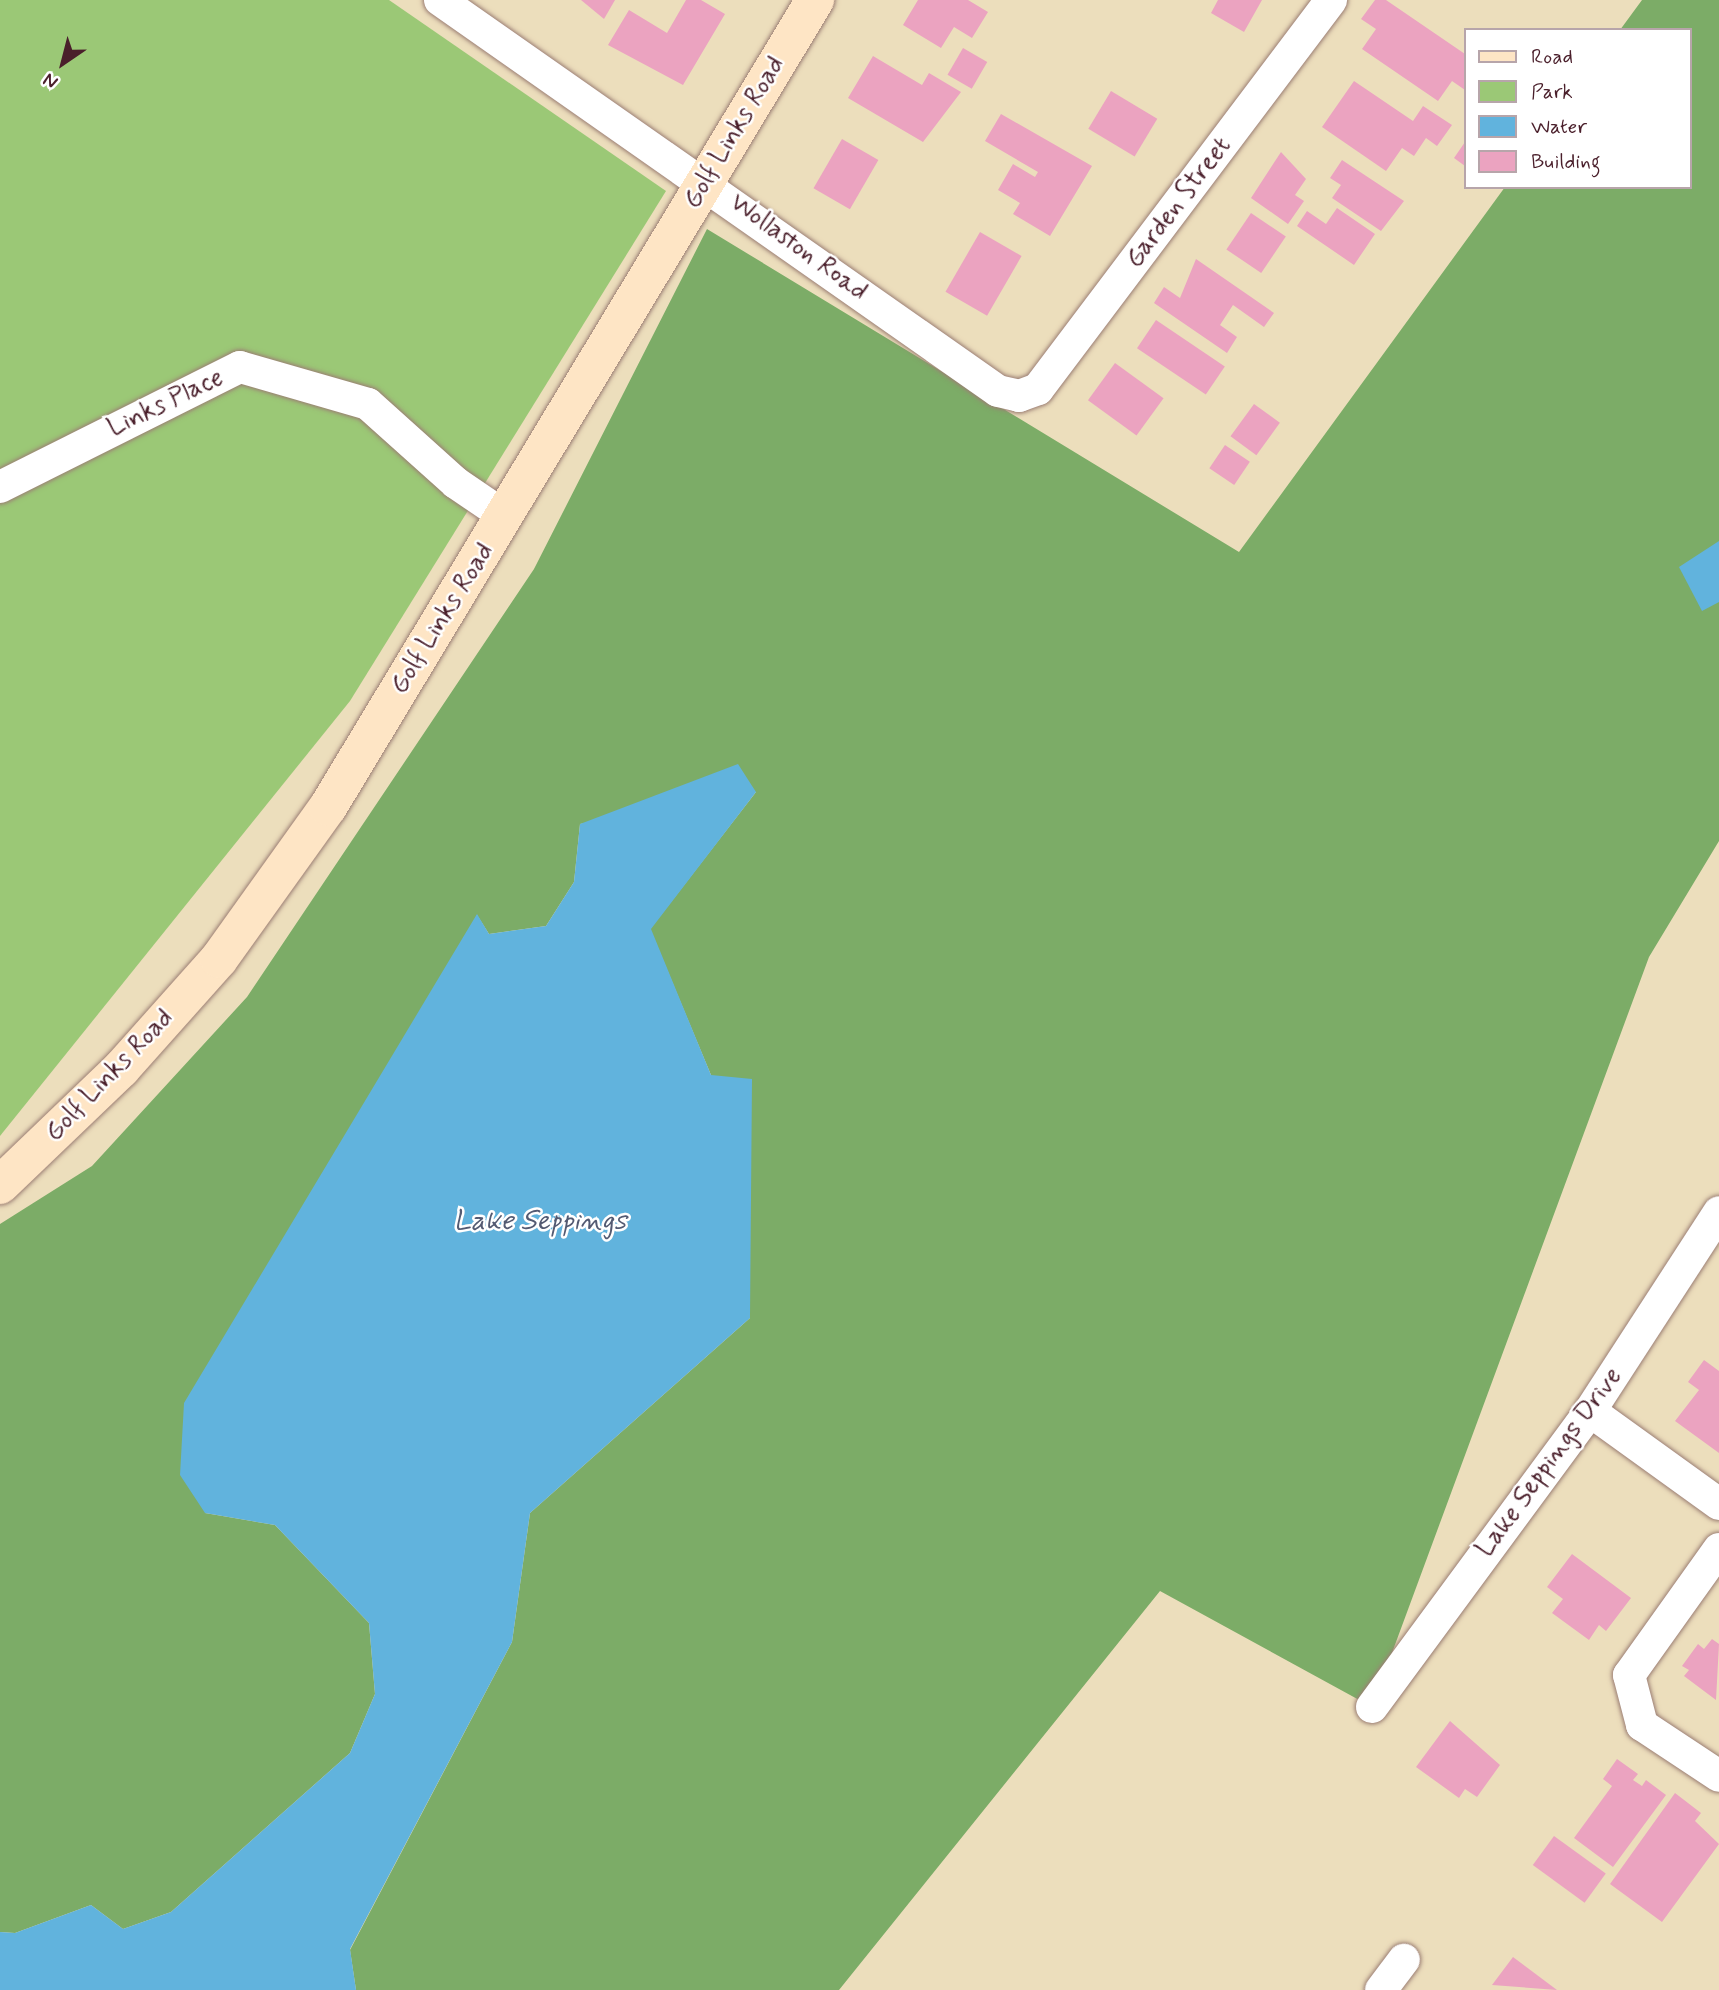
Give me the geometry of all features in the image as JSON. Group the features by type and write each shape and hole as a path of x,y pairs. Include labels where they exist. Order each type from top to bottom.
{"main road":[{"name":"Golf Links Road","path":"0,1185 121,1069 219,958 328,807 506,517 815,0"}],"street":[{"name":"Wollaston Road","path":"440,0 706,183 998,391 1019,396"},
{"name":"Garden Street","path":"1019,396 1038,389 1331,0"},
{"name":"Links Place","path":"0,487 240,367 368,404 456,483 506,517"},
{"name":"Lake Seppings Drive","path":"1372,1707 1590,1411 1719,1212"},
{"path":"1590,1411 1719,1504"},
{"path":"1719,1549 1629,1675 1642,1725 1719,1776"},
{"path":"1381,1990 1404,1960"}],"green space":[{"path":"0,0 389,0 666,191 350,701 0,1136"},
{"path":"1642,0 1719,0 1719,841 1649,957 1372,1707 1160,1591 839,1990 356,1990 350,1950 512,1642 530,1513 750,1318 711,1075 650,929 756,792 580,824 574,882 546,926 489,934 477,915 205,1513 275,1525 369,1623 375,1694 350,1753 171,1912 123,1929 91,1905 15,1933 0,1932 0,1224 92,1166 247,997 534,569 707,229 1239,552 1504,189 1691,189 1691,28 1621,28"}],"water":[{"path":"1719,541 1719,602 1702,611 1679,567"},
{"name":"Lake Seppings","path":"738,764 756,792 651,929 711,1075 752,1079 750,1318 530,1513 512,1642 350,1949 356,1990 0,1990 0,1932 15,1933 91,1905 123,1929 171,1912 350,1753 375,1694 369,1623 275,1525 205,1513 180,1475 184,1403 477,914 489,934 546,926 574,882 580,824"}],"building":[{"path":"581,0 615,0 604,19"},
{"path":"686,0 701,0 725,14 683,85 608,45 629,10 667,33"},
{"path":"918,0 968,0 988,12 972,38 954,27 941,48 903,25"},
{"path":"1218,0 1262,0 1244,32 1211,13"},
{"path":"1375,0 1386,0 1464,53 1464,89 1452,81 1438,101 1362,49 1376,29 1361,19"},
{"path":"963,48 987,62 972,89 948,75"},
{"path":"873,56 922,85 929,73 961,92 923,142 848,98"},
{"path":"1354,81 1413,121 1423,106 1452,125 1437,146 1426,138 1414,156 1402,148 1386,171 1322,127"},
{"path":"1111,91 1157,119 1135,157 1088,129"},
{"path":"1001,114 1092,166 1050,236 1013,214 1020,203 998,190 1013,164 1035,177 1038,172 985,141"},
{"path":"842,139 878,160 850,209 814,188"},
{"path":"1464,143 1464,165 1454,158"},
{"path":"1281,152 1306,179 1295,195 1304,201 1288,224 1251,198"},
{"path":"1342,160 1404,201 1381,231 1332,198 1341,185 1330,178"},
{"path":"1337,208 1375,234 1354,265 1297,226 1307,211 1326,224"},
{"path":"1251,213 1286,236 1261,273 1226,249"},
{"path":"980,232 1022,256 987,316 946,292"},
{"path":"1196,259 1274,313 1264,327 1233,305 1220,325 1237,337 1227,353 1154,303 1164,287 1180,298"},
{"path":"1156,320 1225,366 1206,395 1137,348"},
{"path":"1115,363 1164,398 1137,435 1088,400"},
{"path":"1254,404 1280,423 1256,455 1230,436"},
{"path":"1225,445 1250,462 1234,485 1209,468"},
{"path":"1704,1360 1719,1371 1719,1453 1675,1421 1699,1390 1688,1382"},
{"path":"1572,1554 1631,1598 1606,1631 1599,1625 1589,1640 1552,1613 1563,1599 1547,1587"},
{"path":"1712,1639 1719,1644 1716,1700 1684,1676 1689,1670 1682,1666 1698,1644 1704,1649"},
{"path":"1450,1721 1500,1765 1477,1797 1465,1789 1459,1798 1416,1767"},
{"path":"1617,1759 1638,1774 1633,1780 1642,1786 1646,1780 1666,1795 1613,1867 1574,1838 1612,1786 1603,1779"},
{"path":"1675,1793 1701,1813 1695,1821 1719,1844 1662,1922 1610,1884"},
{"path":"1554,1836 1606,1874 1585,1903 1533,1865"},
{"path":"1513,1957 1557,1990 1492,1985"}]}
